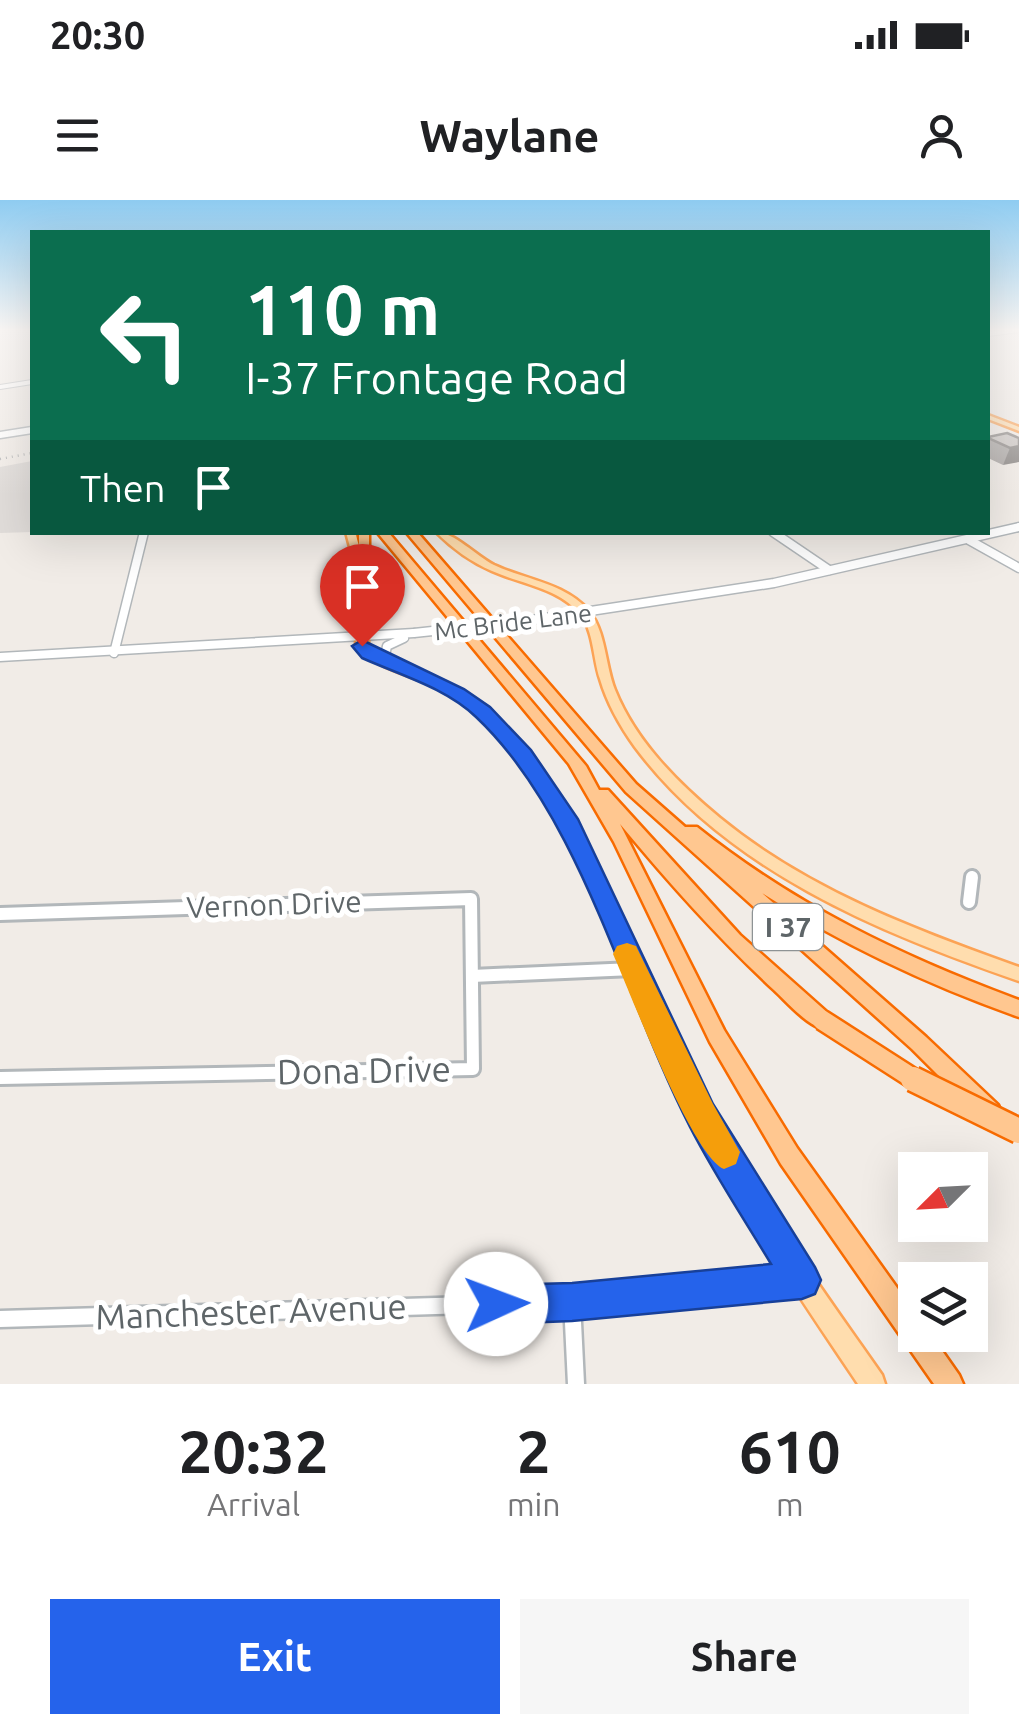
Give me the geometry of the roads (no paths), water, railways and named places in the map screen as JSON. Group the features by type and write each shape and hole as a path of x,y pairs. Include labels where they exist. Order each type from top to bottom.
{"highway":[{"path":"364,535 364,581"},
{"path":"385,535 713,922 763,972 822,1020 920,1084 1019,1131"},
{"name":"I 37","path":"414,535 600,755 672,828 918,1043 1019,1144"},
{"path":"600,755 699,839 828,926 932,977 1019,1009"},
{"path":"575,762 622,841 735,1066 790,1156 950,1384"}],"main road":[{"path":"990,418 1019,429"},
{"path":"351,535 364,581 364,649 457,693 482,712 523,755 566,819 701,1115 802,1280 873,1384"},
{"path":"444,535 494,569 550,588 586,615 617,710 666,775 705,812 767,858 853,908 930,943 1019,974"}],"street":[{"path":"0,435 30,430"},
{"name":"Mc Bride Lane","path":"990,534 1019,527"},
{"path":"114,652 143,535"},
{"path":"778,535 829,570"},
{"name":"Mc Bride Lane","path":"0,656 362,638 586,615 829,570 988,535"},
{"path":"968,540 1019,568"},
{"path":"384,661 387,646 414,634"},
{"path":"969,902 972,877"},
{"name":"Vernon Drive","path":"0,914 471,899 472,976"},
{"path":"472,976 633,969"},
{"name":"Dona Drive","path":"0,1078 473,1070 472,976"},
{"name":"Manchester Avenue","path":"0,1319 572,1302 802,1280"},
{"path":"572,1302 576,1384"}],"railway":[{"path":"0,459 30,453"}]}
